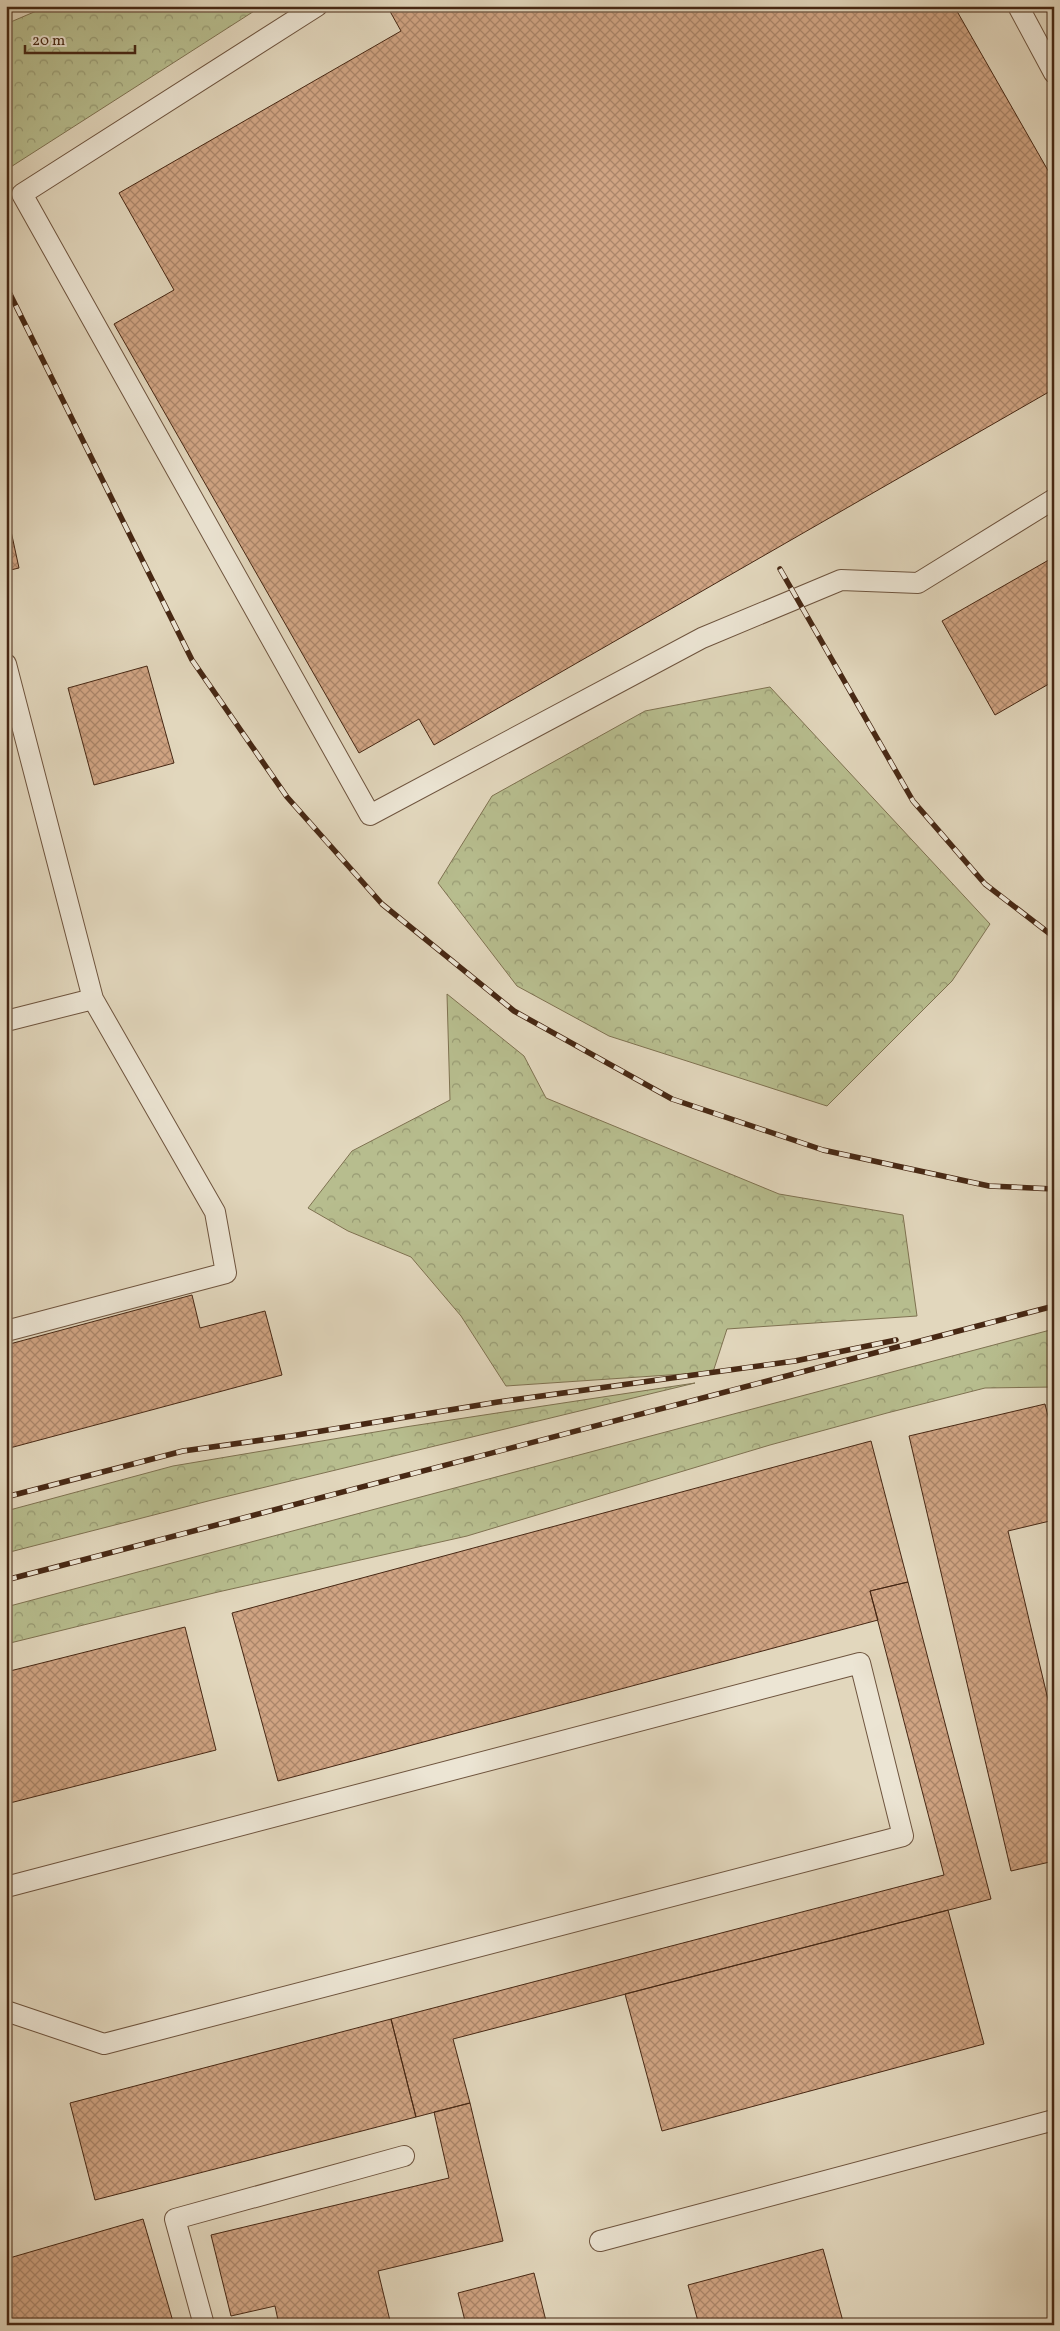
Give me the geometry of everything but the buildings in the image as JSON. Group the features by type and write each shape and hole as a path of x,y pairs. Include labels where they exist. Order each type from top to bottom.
{"lane":[{"path":"317,6 22,194 370,815 702,638 842,580 918,583 1054,499"},
{"path":"1018,6 1054,73"},
{"path":"6,664 93,999 215,1212 226,1273 6,1331"},
{"path":"6,1021 93,999"},
{"path":"6,1887 860,1663 903,1836 104,2044 6,2011"},
{"path":"600,2241 1054,2120"},
{"path":"204,2325 175,2219 404,2156"}],"green space":[{"path":"48,6 262,6 6,170 6,24"},
{"path":"770,687 990,924 952,981 827,1106 609,1036 517,986 438,883 492,796 645,711"},
{"path":"447,994 524,1056 546,1098 779,1194 903,1215 917,1316 727,1329 713,1372 506,1386 461,1316 411,1257 348,1231 308,1208 352,1151 450,1100"},
{"path":"1054,1329 1054,1387 985,1388 770,1445 467,1536 218,1592 6,1644 6,1607"},
{"path":"695,1383 212,1500 6,1553 6,1511 173,1466 405,1427"}],"railway":[{"path":"6,286 192,660 287,797 382,904 514,1011 672,1099 823,1150 989,1186 1054,1189"},
{"path":"780,569 913,801 985,884 1054,937"},
{"path":"6,1580 1054,1306"},
{"path":"6,1497 183,1451 291,1436 498,1402 795,1361 896,1340"}]}
